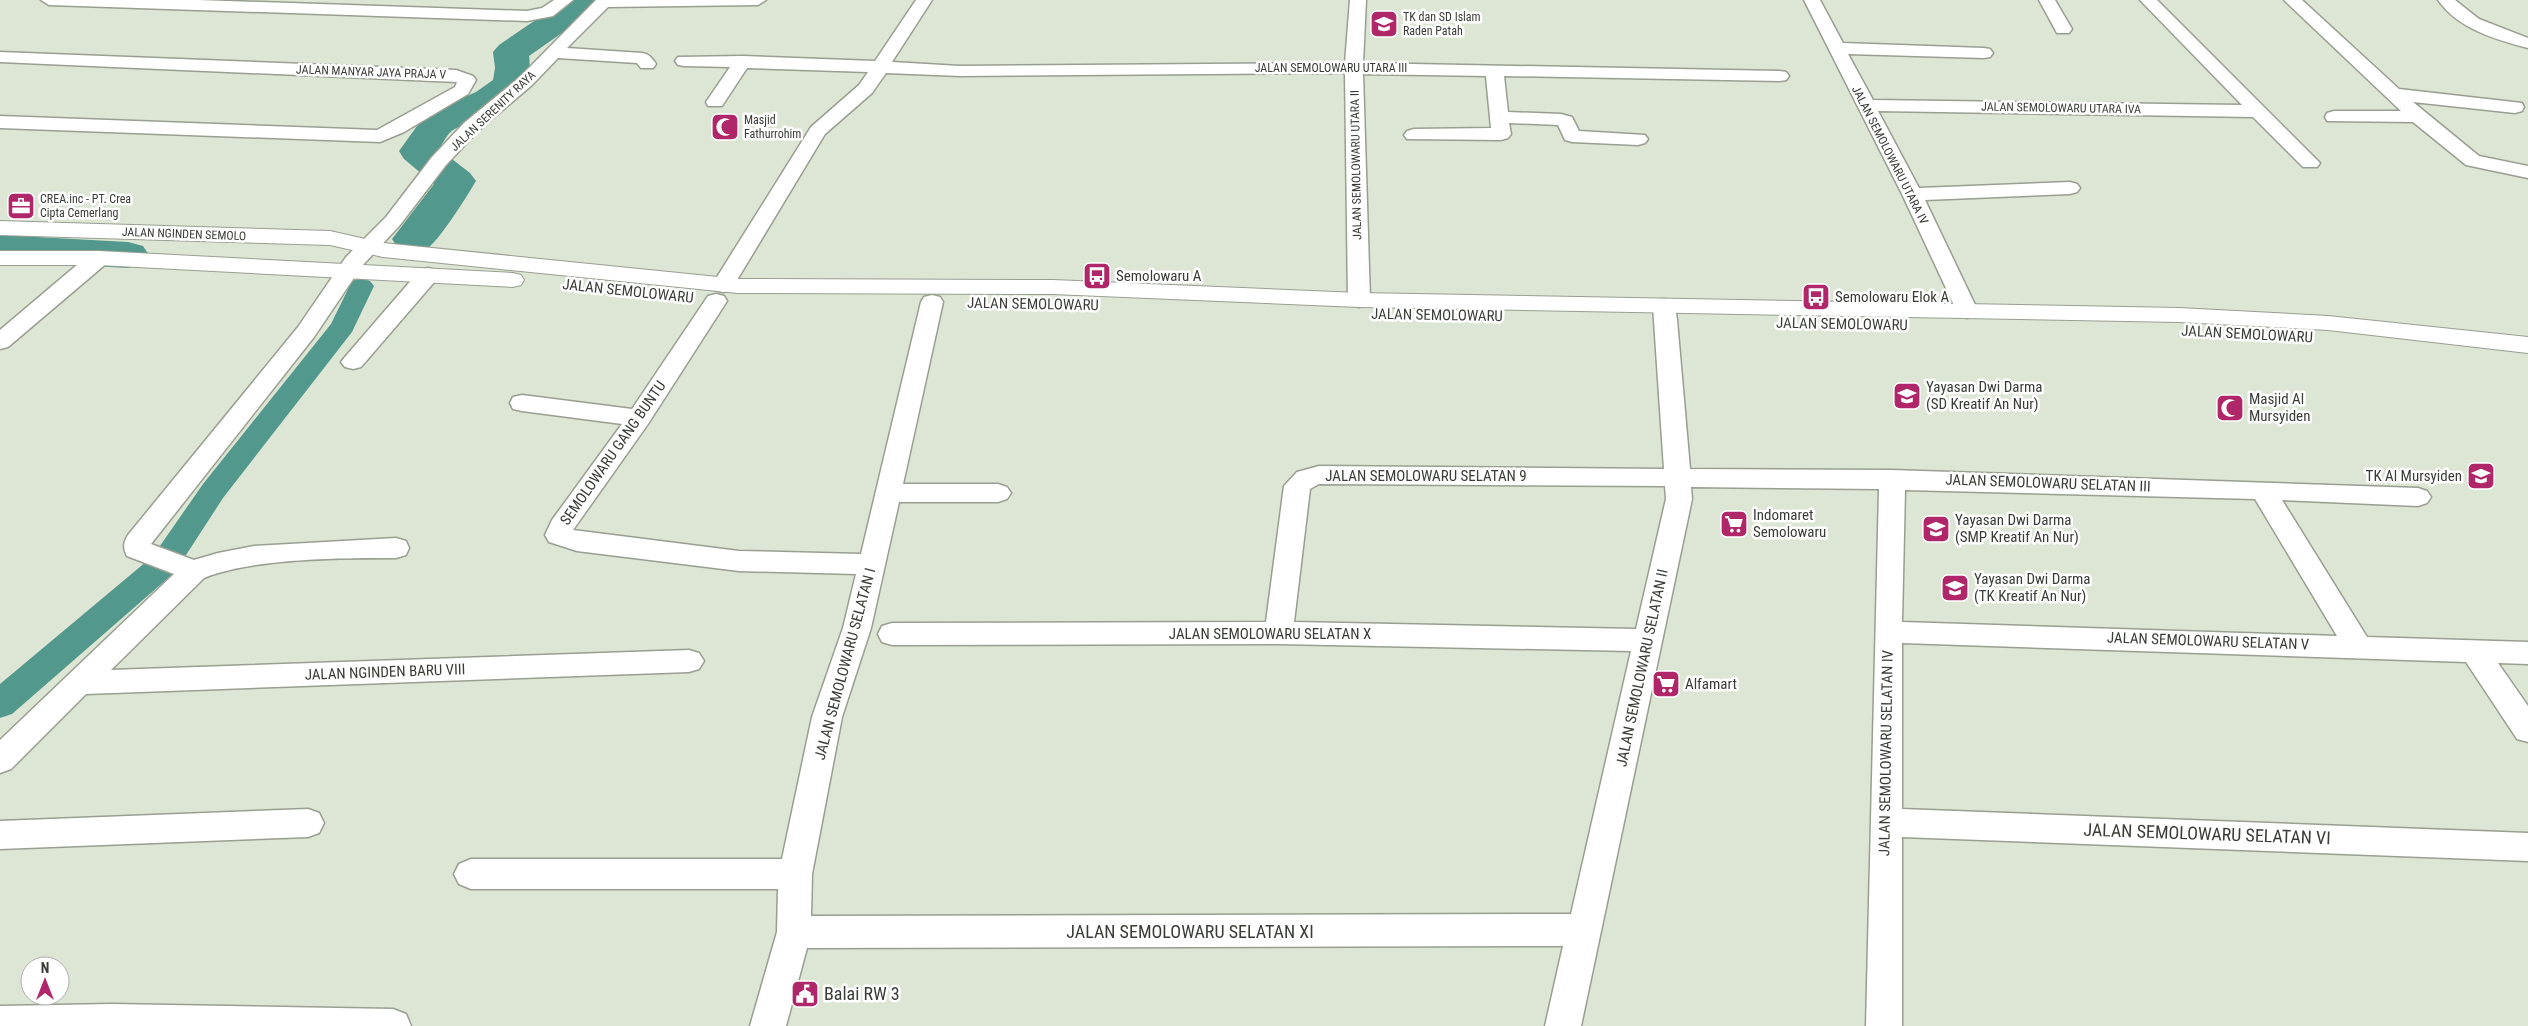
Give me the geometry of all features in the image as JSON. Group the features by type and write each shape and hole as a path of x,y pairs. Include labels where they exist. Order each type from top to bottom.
{"main road":[{"name":"JALAN NGINDEN SEMOLO","path":"0,228 330,238 362,259"},
{"name":"JALAN SEMOLOWARU","path":"362,259 413,252 719,293 1050,295 1359,300 1665,313 2178,330 2334,330 2528,360"},
{"name":"JALAN NGINDEN SEMOLO","path":"0,258 362,259"},
{"name":"JALAN SEMOLOWARU","path":"362,259 398,273 719,293 932,302 1050,295 1333,312 1665,313 1967,311 2179,314 2334,330 2528,345"}],"street":[{"path":"49,0 527,16 547,12 565,0"},
{"path":"604,1 758,0"},
{"name":"SEMOLOWARU GANG BUNTU","path":"639,534 613,545 577,541 558,535 561,528 639,418 719,293 818,131 866,89 882,68 924,0"},
{"name":"JALAN SEMOLOWARU UTARA II","path":"1358,0 1354,68 1359,300"},
{"name":"JALAN SEMOLOWARU UTARA IV","path":"1812,0 1912,194 1967,311"},
{"path":"2047,0 2063,29"},
{"path":"2148,0 2310,163"},
{"path":"2292,0 2418,116 2472,161 2528,172"},
{"path":"2446,0 2456,12 2471,22 2528,43"},
{"name":"JALAN SERENITY RAYA","path":"362,259 439,161 471,127 526,80 604,1"},
{"path":"1836,48 1984,53"},
{"path":"554,52 642,58 647,64"},
{"name":"JALAN MANYAR JAYA PRAJA V","path":"0,57 456,75 467,80 462,90 380,136 0,122"},
{"name":"JALAN SEMOLOWARU UTARA III","path":"684,61 824,64 960,71 1354,68 1494,69 1780,76"},
{"path":"715,102 743,62"},
{"path":"1414,135 1498,135 1502,132 1494,69"},
{"path":"2394,94 2515,107"},
{"name":"JALAN SEMOLOWARU UTARA IVA","path":"1865,105 2257,111"},
{"path":"2334,117 2418,116"},
{"path":"1499,117 1565,121 1572,136 1638,138"},
{"path":"1912,194 2070,188"},
{"path":"0,342 99,258"},
{"path":"362,259 306,332 141,535 137,542 137,549 183,567 237,558 341,549 396,548"},
{"path":"353,362 428,275"},
{"name":"JALAN SEMOLOWARU SELATAN I","path":"768,1026 794,932 795,874 827,717 857,628 932,302"},
{"name":"JALAN SEMOLOWARU SELATAN II","path":"1563,1026 1679,499 1665,313"},
{"path":"522,402 639,418"},
{"name":"JALAN SEMOLOWARU SELATAN 9","path":"1279,633 1297,486 1306,478 1319,475 1677,478"},
{"name":"JALAN SEMOLOWARU SELATAN III","path":"1677,478 1892,479 2262,490 2418,497"},
{"name":"JALAN SEMOLOWARU SELATAN IV","path":"1884,1026 1888,632 1892,479"},
{"path":"2262,490 2358,646"},
{"path":"888,492 998,493"},
{"path":"613,545 739,561 872,564"},
{"path":"0,760 81,683 183,567"},
{"name":"JALAN SEMOLOWARU SELATAN V","path":"1888,632 2528,653"},
{"name":"JALAN SEMOLOWARU SELATAN X","path":"892,634 1279,633 1648,640"},
{"path":"2474,651 2528,730"},
{"name":"JALAN NGINDEN BARU VIII","path":"81,683 688,661"},
{"name":"JALAN SEMOLOWARU SELATAN VI","path":"1886,822 2528,847"},
{"path":"0,835 308,823"},
{"path":"471,874 795,874"},
{"name":"JALAN SEMOLOWARU SELATAN XI","path":"794,932 1585,930"},
{"path":"0,1023 112,1021 393,1026"}],"waterway":[{"path":"413,239 444,201 456,181 418,151 438,123 489,100 510,84 513,68 511,52 587,0"},
{"path":"0,248 128,255"},
{"path":"0,704 164,564 213,491 343,326 361,286"}],"place":[{"name":"TK dan SD Islam Raden Patah","path":"1384,24"},
{"name":"Masjid Fathurrohim","path":"725,127"},
{"name":"CREA.inc - PT. Crea Cipta Cemerlang","path":"21,206"},
{"name":"Semolowaru A","path":"1097,276"},
{"name":"Semolowaru Elok A","path":"1816,297"},
{"name":"Yayasan Dwi Darma (SD Kreatif An Nur)","path":"1907,396"},
{"name":"Masjid Al Mursyiden","path":"2230,408"},
{"name":"TK Al Mursyiden","path":"2481,476"},
{"name":"Indomaret Semolowaru","path":"1734,524"},
{"name":"Yayasan Dwi Darma (SMP Kreatif An Nur)","path":"1936,529"},
{"name":"Yayasan Dwi Darma (TK Kreatif An Nur)","path":"1955,588"},
{"name":"Alfamart","path":"1666,684"},
{"name":"Balai RW 3","path":"805,994"}]}
